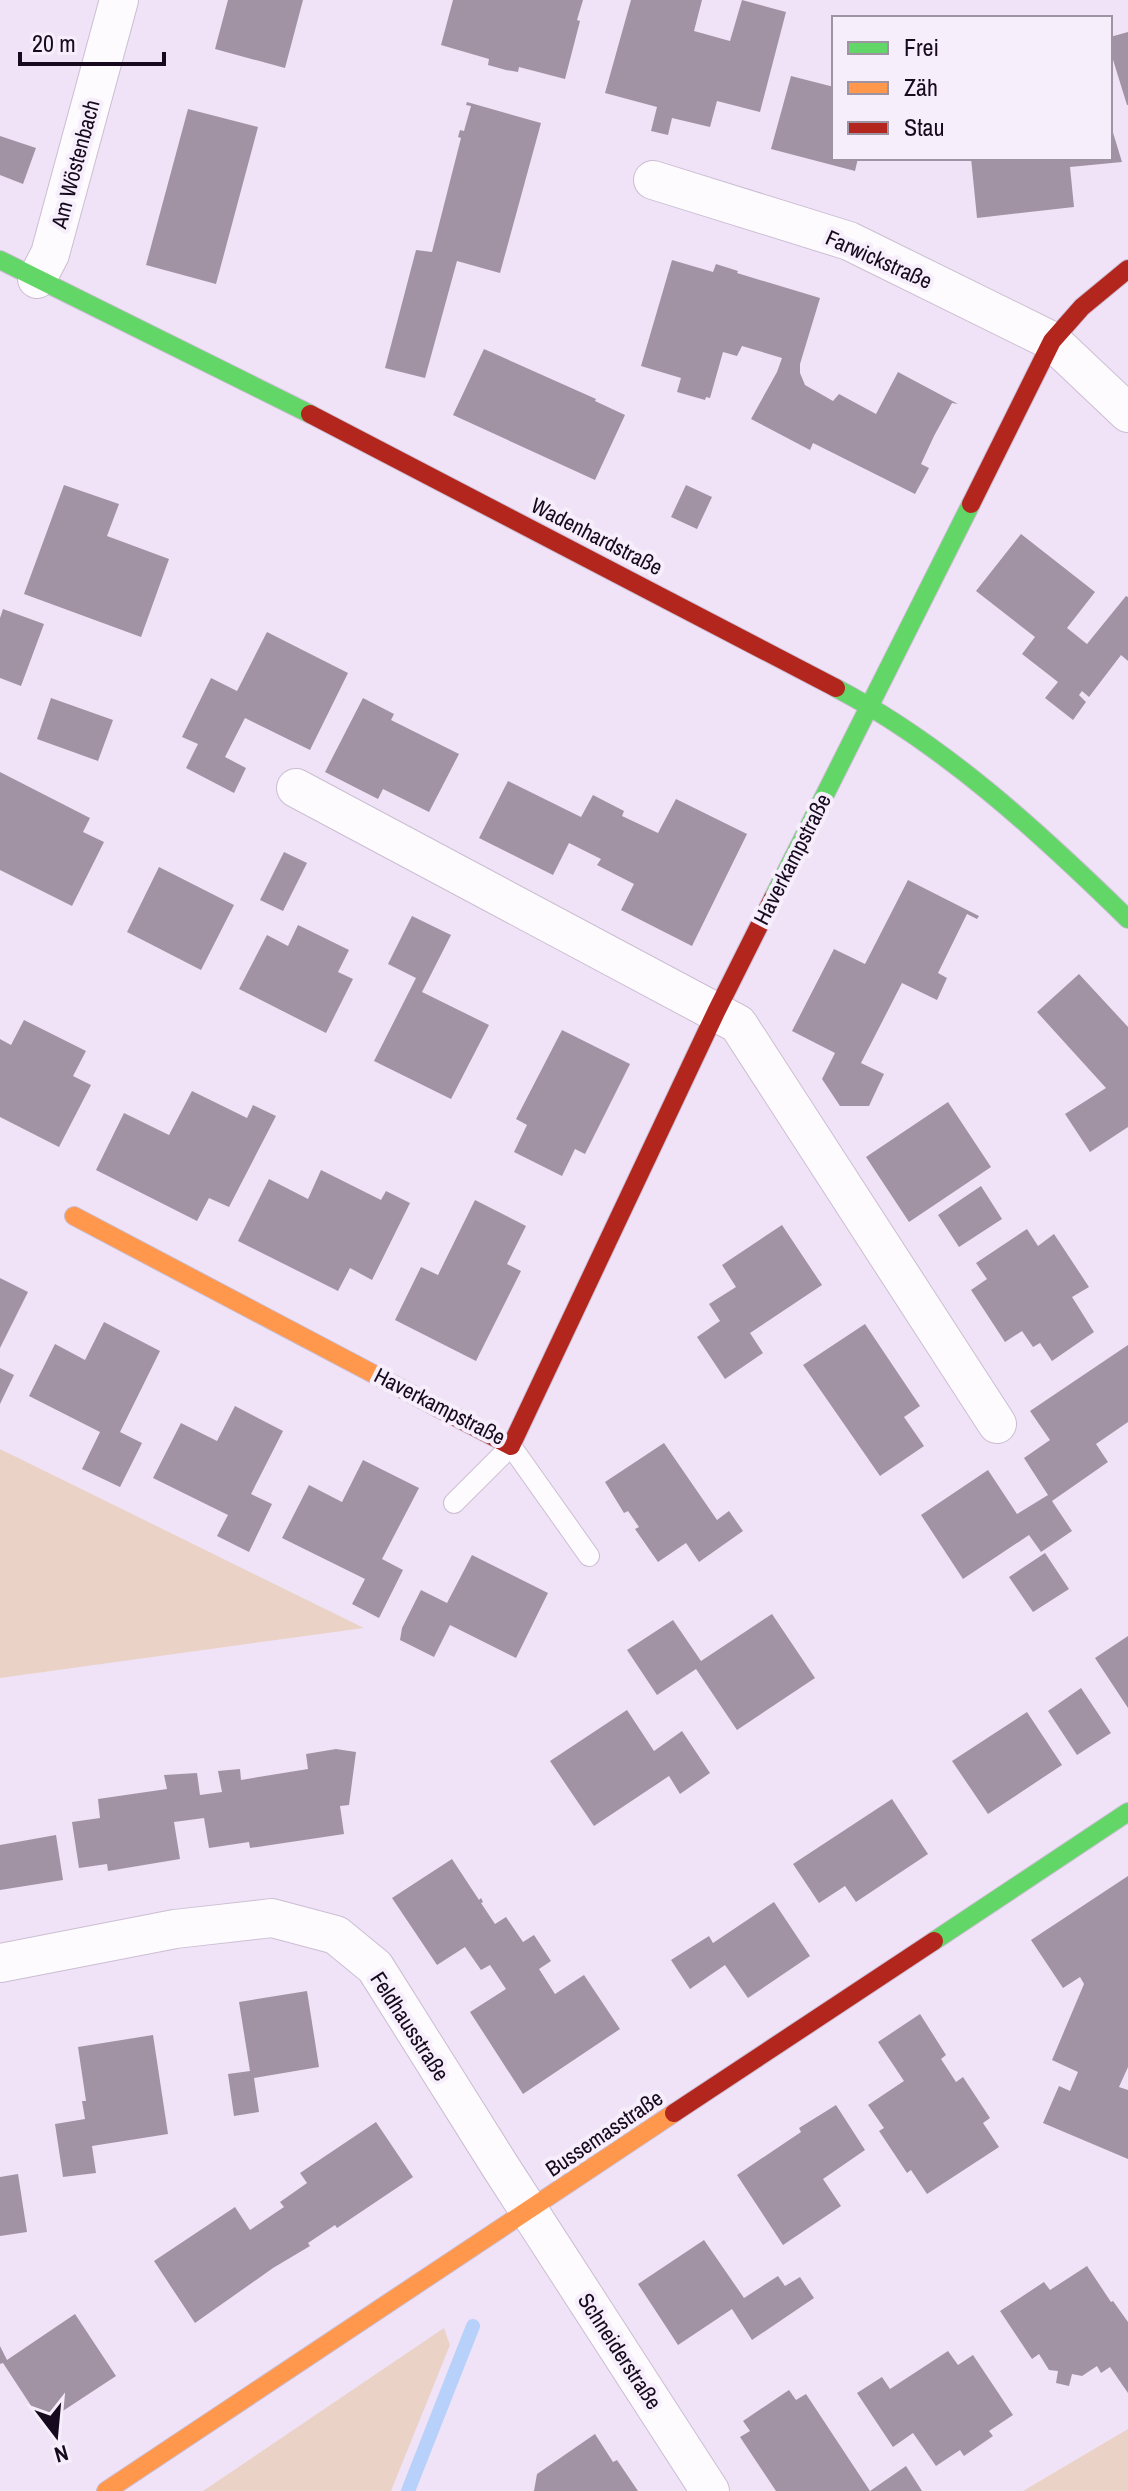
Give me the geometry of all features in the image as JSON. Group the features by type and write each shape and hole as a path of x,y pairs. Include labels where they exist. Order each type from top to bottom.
{"street":[{"name":"Am Wöstenbach","path":"37,279 50,254 119,0"},
{"name":"Farwickstraße","path":"653,180 849,241 1052,341 1128,413"},
{"name":"Wadenhardstraße","path":"0,260 324,421 868,705 946,759 1061,854 1128,919"},
{"path":"868,705 1052,341 1082,307 1128,269"},
{"name":"Haverkampstraße","path":"74,1216 511,1446 716,1012 868,705"},
{"path":"296,788 738,1024 997,1424"},
{"name":"Bussemasstraße","path":"106,2491 1128,1812"},
{"name":"Feldhausstraße","path":"0,1963 175,1929 272,1918 336,1935 375,1967 529,2212"},
{"name":"Schneiderstraße","path":"529,2212 710,2491"}],"lane":[{"path":"454,1503 511,1446 589,1556"}],"shaded area":[{"path":"0,1449 364,1628 0,1678"},
{"path":"444,2328 450,2345 391,2491 203,2491"},
{"path":"1128,2429 1128,2491 1023,2491"}],"building":[{"path":"228,0 303,0 285,68 215,49"},
{"path":"453,0 583,0 565,79 519,67 518,72 506,70 488,65 489,59 441,45"},
{"path":"631,0 702,0 694,31 730,41 742,0 786,12 760,112 717,101 710,127 672,118 668,135 651,131 657,107 605,93"},
{"path":"1128,32 1128,105 1112,56 1112,36"},
{"path":"791,76 832,86 832,160 858,160 855,171 771,149"},
{"path":"467,102 541,123 500,273 457,261 425,378 385,368 416,250 432,252 461,138 458,137 460,130 464,131 471,106 466,105"},
{"path":"188,109 258,127 216,284 146,265"},
{"path":"1112,129 1122,162 1070,167 1074,207 977,218 971,160 1112,160"},
{"path":"0,136 36,148 23,184 0,175"},
{"path":"672,260 713,272 716,264 820,298 800,373 805,385 833,401 839,394 876,414 898,372 958,404 952,403 934,436 921,464 929,468 915,494 813,443 810,450 751,419 782,358 742,346 737,356 723,352 710,398 706,397 705,400 677,392 681,378 641,366"},
{"path":"484,349 625,415 595,480 453,415"},
{"path":"64,485 119,504 107,536 169,559 141,637 24,594"},
{"path":"686,485 712,497 697,529 671,517"},
{"path":"1021,534 1095,592 1067,628 1087,644 1128,597 1128,661 1121,655 1089,697 1082,691 1079,695 1086,702 1073,720 1045,698 1058,682 1022,654 1035,637 976,591"},
{"path":"3,609 44,624 21,686 0,678 0,618"},
{"path":"267,632 348,673 310,750 245,718 225,757 246,768 234,793 186,768 198,744 182,737 211,678 237,691"},
{"path":"51,698 113,720 98,761 37,739"},
{"path":"363,698 394,714 391,720 459,754 429,812 383,789 378,799 325,772"},
{"path":"0,772 90,818 83,832 104,842 72,906 0,870"},
{"path":"508,781 581,817 593,795 624,811 622,816 658,833 676,799 747,834 692,946 621,910 634,884 597,865 601,859 569,843 553,875 479,838"},
{"path":"284,852 307,863 283,911 260,900"},
{"path":"159,867 234,905 201,970 127,932"},
{"path":"908,880 979,916 977,919 967,914 938,973 947,978 937,1000 902,983 861,1063 884,1074 869,1106 840,1106 822,1079 835,1053 792,1031 834,949 865,964"},
{"path":"412,916 451,935 422,992 489,1025 451,1099 374,1061 416,978 388,964"},
{"path":"298,925 349,950 338,972 353,979 326,1033 239,989 267,935 288,946"},
{"path":"1079,974 1128,1027 1128,1127 1090,1152 1065,1114 1106,1088 1037,1012"},
{"path":"24,1020 86,1051 73,1076 91,1085 59,1147 0,1117 0,1039 11,1045"},
{"path":"562,1030 630,1064 585,1154 575,1149 562,1176 514,1152 527,1125 516,1119"},
{"path":"192,1091 247,1118 253,1105 276,1116 229,1207 209,1198 197,1221 96,1170 124,1113 169,1135"},
{"path":"948,1102 991,1167 909,1222 866,1157"},
{"path":"321,1170 381,1200 386,1191 410,1203 372,1280 350,1268 338,1291 238,1241 269,1179 308,1199"},
{"path":"981,1186 1002,1219 959,1247 938,1215"},
{"path":"475,1200 526,1226 507,1264 521,1271 476,1361 395,1320 421,1267 438,1275"},
{"path":"782,1225 822,1285 750,1333 763,1353 725,1379 697,1337 720,1321 709,1304 736,1287 722,1265"},
{"path":"1027,1229 1038,1246 1054,1234 1089,1287 1072,1297 1094,1332 1052,1361 1040,1343 1033,1347 1022,1331 1005,1342 971,1290 987,1279 976,1263"},
{"path":"0,1278 28,1292 0,1348"},
{"path":"104,1322 160,1351 120,1432 142,1443 120,1487 82,1469 100,1432 29,1396 55,1344 85,1360"},
{"path":"865,1324 920,1406 904,1417 924,1446 880,1476 803,1365"},
{"path":"1128,1345 1128,1422 1096,1444 1108,1462 1052,1501 1072,1531 1041,1552 1029,1535 963,1579 921,1515 988,1470 1017,1514 1048,1495 1024,1458 1050,1440 1030,1411"},
{"path":"0,1368 14,1375 0,1404"},
{"path":"235,1406 283,1431 251,1494 272,1504 249,1552 217,1536 228,1515 153,1478 181,1423 217,1441"},
{"path":"664,1443 717,1520 729,1511 743,1531 699,1562 686,1543 658,1562 635,1529 639,1527 628,1511 624,1513 605,1482"},
{"path":"363,1460 419,1488 382,1559 403,1570 379,1618 352,1604 365,1579 282,1538 309,1485 342,1502"},
{"path":"1045,1553 1069,1589 1033,1612 1009,1577"},
{"path":"472,1555 548,1593 516,1658 450,1625 434,1657 400,1640 402,1628 421,1590 447,1603"},
{"path":"772,1614 815,1678 737,1730 696,1669 657,1695 627,1650 673,1620 701,1661"},
{"path":"1128,1636 1128,1708 1095,1658"},
{"path":"1081,1688 1111,1733 1077,1755 1048,1711"},
{"path":"627,1710 654,1751 682,1731 710,1773 680,1794 669,1776 594,1826 550,1761"},
{"path":"1027,1712 1062,1765 988,1814 952,1761"},
{"path":"336,1749 356,1752 349,1805 340,1806 344,1834 250,1848 249,1842 209,1848 204,1818 174,1822 180,1859 108,1871 107,1864 79,1868 72,1822 100,1818 98,1799 167,1789 164,1775 197,1773 200,1795 222,1792 218,1771 240,1769 241,1780 308,1769 306,1754"},
{"path":"892,1799 928,1854 856,1902 845,1886 819,1903 793,1864"},
{"path":"56,1835 63,1880 0,1890 0,1845"},
{"path":"452,1859 479,1900 481,1898 495,1924 506,1917 523,1942 534,1935 551,1961 539,1969 555,1994 584,1975 620,2029 523,2094 470,2012 506,1989 490,1965 481,1970 465,1947 437,1965 392,1898"},
{"path":"1128,1876 1128,2067 1119,2087 1128,2090 1128,2159 1043,2123 1059,2086 1070,2091 1078,2072 1052,2060 1084,1984 1080,1977 1063,1988 1031,1940"},
{"path":"774,1902 810,1956 748,1998 725,1965 690,1989 671,1960 709,1936 713,1943"},
{"path":"307,1991 319,2067 254,2078 259,2112 234,2116 228,2074 250,2071 239,2002"},
{"path":"920,2014 946,2055 941,2059 956,2082 963,2077 990,2118 983,2123 999,2147 927,2194 911,2170 907,2173 879,2131 884,2128 868,2105 904,2081 878,2042"},
{"path":"153,2035 168,2134 92,2146 96,2173 63,2177 55,2124 85,2119 82,2101 86,2101 78,2047"},
{"path":"836,2105 865,2150 823,2179 841,2206 783,2245 737,2175 801,2132 799,2128"},
{"path":"376,2122 413,2177 337,2228 335,2225 308,2243 310,2246 195,2323 154,2261 235,2207 250,2230 284,2207 280,2202 307,2183 300,2173"},
{"path":"18,2174 27,2232 0,2236 0,2177"},
{"path":"704,2240 744,2298 778,2276 785,2286 800,2277 814,2298 752,2340 732,2309 678,2345 638,2284"},
{"path":"1087,2266 1128,2322 1128,2393 1110,2367 1101,2373 1097,2366 1082,2376 1072,2374 1069,2386 1056,2383 1058,2371 1049,2370 1039,2354 1032,2359 1000,2311 1044,2282 1050,2290"},
{"path":"75,2314 116,2376 43,2424 3,2363 0,2364 0,2346 7,2360"},
{"path":"948,2351 958,2365 973,2355 1013,2415 989,2431 993,2436 964,2456 960,2450 936,2466 913,2433 893,2447 857,2393 882,2377 890,2389"},
{"path":"789,2390 796,2400 806,2394 870,2491 776,2491 740,2437 750,2431 743,2421"},
{"path":"595,2434 613,2462 617,2460 638,2491 534,2491 537,2474"},
{"path":"906,2466 922,2491 870,2491"}],"waterway":[{"path":"408,2491 473,2326"}],"traffic: fast":[{"path":"0,260 310,414"},
{"path":"773,898 971,504"},
{"path":"836,688 915,736 990,793 1128,919"},
{"path":"934,1941 1128,1812"}],"traffic: slow":[{"path":"74,1216 438,1408"},
{"path":"106,2491 674,2113"}],"traffic: jam":[{"path":"971,504 1052,341 1082,307 1128,269"},
{"path":"310,414 836,688"},
{"path":"438,1408 511,1446 773,898"},
{"path":"674,2113 934,1941"}]}
